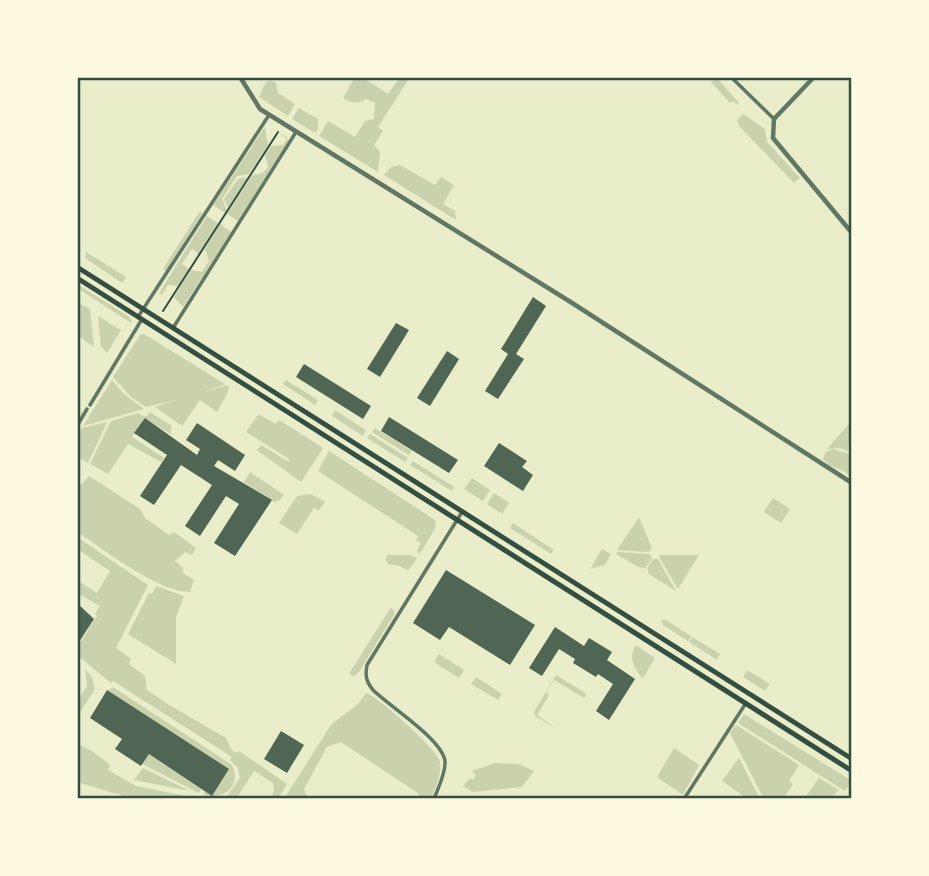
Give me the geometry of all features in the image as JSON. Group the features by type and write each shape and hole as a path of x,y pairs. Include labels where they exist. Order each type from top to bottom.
{"main road":[{"path":"77,267 852,760"},
{"path":"77,278 852,771"}],"street":[{"path":"240,77 256,105 269,115 579,307 852,483"},
{"path":"731,77 774,119"},
{"path":"814,77 774,119 772,130 778,146 852,233"},
{"path":"77,426 144,309 269,115"},
{"path":"173,328 296,132"},
{"path":"434,799 444,770 443,755 434,743 373,690 365,674 367,665 462,512"},
{"path":"684,799 746,703"}],"path":[{"path":"163,311 278,132"}],"green space":[{"path":"358,77 388,94 400,77 410,77 378,127 383,131 374,145 380,152 378,172 319,136 328,121 355,137 365,121 374,119 375,103 366,99 354,103 343,98"},
{"path":"716,77 739,103 737,105 733,101 730,103 711,82"},
{"path":"271,80 276,83 278,93 295,104 288,116 259,97 266,82"},
{"path":"299,108 318,119 315,133 292,119"},
{"path":"743,114 765,129 767,142 800,178 794,183 739,126 737,120"},
{"path":"265,127 268,145 249,174 237,176 222,199 227,210 225,213 213,205"},
{"path":"280,133 287,137 288,141 238,221 227,214 252,175 263,173 268,167 265,155 271,146 283,145 287,139"},
{"path":"400,165 435,185 441,177 454,185 443,204 455,211 456,220 384,175 391,167"},
{"path":"248,177 228,208 224,199 238,179"},
{"path":"200,211 202,213 166,271 163,269"},
{"path":"207,216 219,224 199,254 192,249 182,264 189,269 178,286 168,285 162,295 159,293"},
{"path":"220,224 231,232 183,307 174,297 191,270 202,272 209,261 205,249"},
{"path":"86,252 126,277 122,283 85,258"},
{"path":"77,284 128,316 132,320 131,323 77,288"},
{"path":"77,302 90,309 94,347 77,335"},
{"path":"98,316 121,330 107,353 101,347"},
{"path":"144,334 225,384 202,393 227,385 229,387 217,412 200,400 182,426 155,407 176,400 146,407 131,397 113,377 140,335"},
{"path":"112,380 124,394 144,409 83,426"},
{"path":"286,380 318,400 315,405 283,384"},
{"path":"335,410 366,430 363,436 332,416"},
{"path":"150,412 172,426 170,434 145,418 132,437 164,458 161,462 128,444 108,474 90,464 111,421 138,413 145,417"},
{"path":"260,415 276,424 279,420 322,447 301,482 257,450 261,445 289,462 289,459 246,432"},
{"path":"107,422 88,463 77,457 77,436 82,428"},
{"path":"848,425 851,426 848,451 840,448 827,449"},
{"path":"375,428 412,451 409,455 372,432"},
{"path":"370,434 408,458 405,462 367,438"},
{"path":"833,449 849,454 852,460 852,480 845,472 829,465 823,459 826,452"},
{"path":"329,451 435,520 436,527 419,555 417,550 421,543 416,540 418,536 318,471"},
{"path":"413,461 454,487 452,491 410,465"},
{"path":"250,472 284,495 274,502 244,482"},
{"path":"89,476 140,509 145,518 169,535 174,532 196,548 192,555 185,552 175,561 183,568 183,573 194,580 190,592 177,590 148,578 77,532 77,489"},
{"path":"472,478 490,490 483,501 464,489"},
{"path":"494,493 509,503 502,514 487,504"},
{"path":"311,494 325,502 319,510 314,508 297,534 279,523 297,496"},
{"path":"773,498 790,509 781,523 764,512"},
{"path":"639,517 652,548 648,552 617,550"},
{"path":"513,523 554,550 551,554 510,528"},
{"path":"77,537 148,585 116,648 131,659 129,664 145,676 147,690 226,738 236,753 239,751 287,784 278,799 271,799 273,783 254,771 236,799 225,799 240,778 238,768 230,760 232,757 113,681 111,683 77,655 77,647 97,616 95,614 100,606 77,593 77,580 97,593 110,571 77,549"},
{"path":"602,549 611,554 605,565 590,569"},
{"path":"616,554 649,554 652,558 645,568 638,567"},
{"path":"387,555 410,555 417,558 408,571 388,564"},
{"path":"660,555 699,555 678,589"},
{"path":"653,559 658,559 676,591 649,574 647,568"},
{"path":"156,586 184,596 176,617 176,664 128,634 149,593 152,594"},
{"path":"391,607 395,613 359,672 354,676 349,674"},
{"path":"661,620 666,620 691,636 688,641 663,625"},
{"path":"692,637 720,654 717,660 689,642"},
{"path":"636,645 655,658 643,678 633,662 632,654"},
{"path":"439,654 464,670 459,678 434,662"},
{"path":"85,669 92,677 95,689 77,717 77,701 87,686"},
{"path":"747,670 770,684 765,691 743,677"},
{"path":"556,675 587,694 584,698 554,680 537,715 560,731 535,716 534,712"},
{"path":"476,677 502,694 498,700 471,684"},
{"path":"113,687 232,765 234,780 229,790 224,794 212,796 229,769 108,691"},
{"path":"366,693 407,724 437,756 440,771 431,799 420,799 418,793 341,742 327,747 304,789 306,795 313,799 284,799 331,725 359,703"},
{"path":"744,714 852,781 845,791 738,723"},
{"path":"736,725 799,765 789,781 793,784 783,799 764,799 730,733"},
{"path":"80,745 110,765 108,770 136,786 201,799 134,799 77,782 77,747"},
{"path":"674,748 699,765 683,795 657,777"},
{"path":"149,754 201,789 199,793 142,764"},
{"path":"739,758 760,799 748,799 722,781"},
{"path":"495,763 519,764 534,771 522,787 473,792 463,786 476,775 472,771"},
{"path":"143,768 190,791 134,780"},
{"path":"819,778 839,790 829,799 804,799"}],"building":[{"path":"533,297 546,306 516,354 524,359 498,399 485,391 508,354 501,349"},
{"path":"396,323 409,330 380,377 367,369"},
{"path":"447,351 459,359 430,406 417,398"},
{"path":"304,364 371,406 363,419 296,377"},
{"path":"389,417 458,460 449,473 381,431"},
{"path":"145,418 197,455 200,449 186,440 197,423 245,455 235,471 218,460 214,466 272,500 235,556 214,543 239,504 226,496 200,536 185,526 212,485 181,465 154,505 140,496 167,455 134,433"},
{"path":"499,443 527,461 522,467 533,475 523,491 484,466"},
{"path":"446,570 535,625 510,665 449,627 440,640 413,623"},
{"path":"77,603 94,619 77,645"},
{"path":"555,627 584,646 589,638 612,652 607,660 635,679 609,720 596,711 613,684 573,663 575,659 559,649 542,676 529,668"},
{"path":"107,690 229,769 212,796 149,754 141,766 115,749 122,739 90,718"},
{"path":"281,731 304,745 287,773 264,759"}]}
